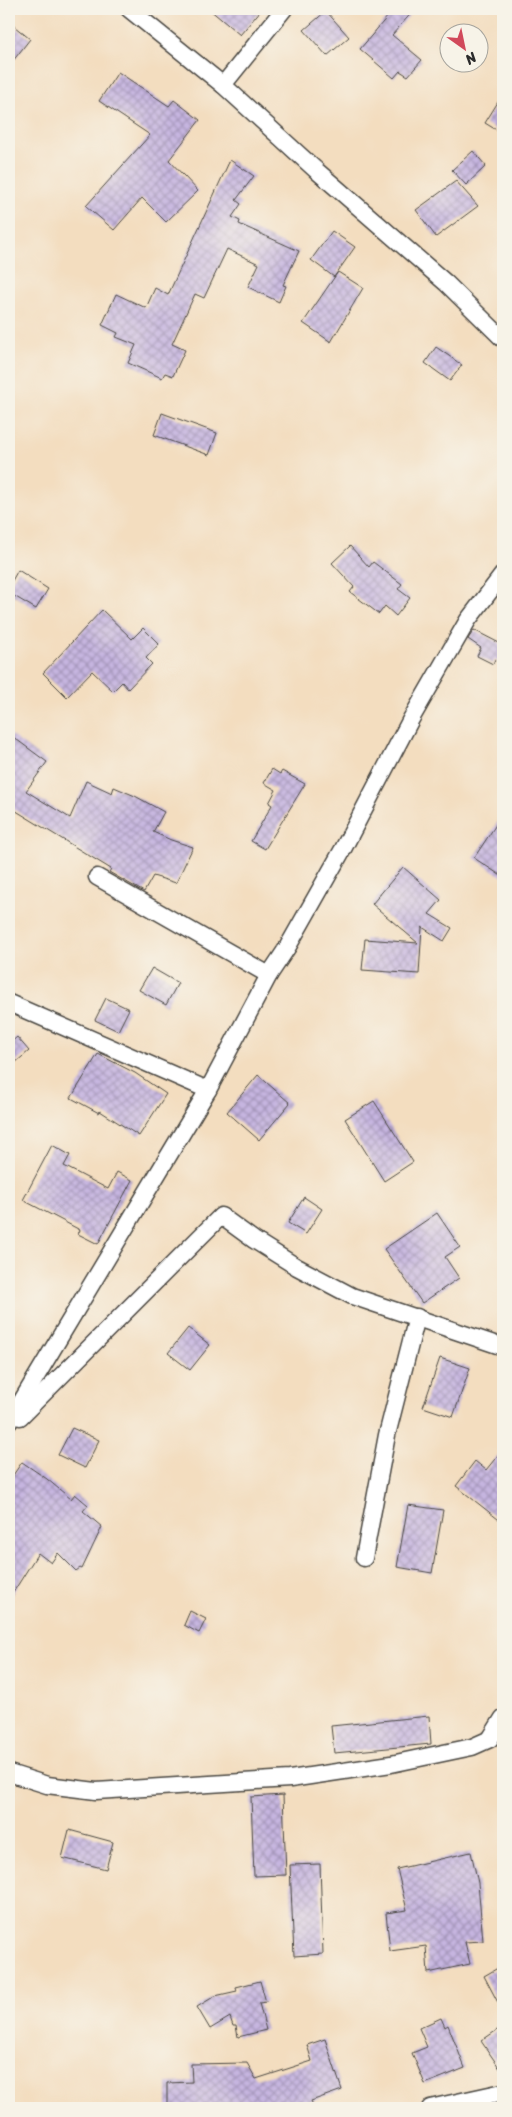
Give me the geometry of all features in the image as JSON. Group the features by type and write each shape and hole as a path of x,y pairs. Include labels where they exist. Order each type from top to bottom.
{"street":[{"path":"129,9 223,85 317,171 446,283 503,339"},
{"path":"223,85 284,9"},
{"path":"9,1422 208,1090 269,975 287,948 324,882 411,719 468,620 503,574"},
{"path":"97,877 269,975"},
{"path":"9,1003 208,1090"},
{"path":"9,1428 221,1216 254,1240 297,1267 352,1296 503,1347"},
{"path":"364,1558 387,1435 417,1317"},
{"path":"9,1773 47,1785 96,1791 290,1779 391,1764 472,1747 490,1739 503,1718"},
{"path":"430,2108 503,2092"}],"building":[{"path":"209,9 262,9 240,35"},
{"path":"394,9 415,9 392,35 422,60 408,76 400,71 394,78 360,49"},
{"path":"326,11 349,37 327,56 304,30"},
{"path":"9,22 30,39 9,66"},
{"path":"118,72 169,106 174,100 200,120 169,160 198,191 166,222 142,198 114,230 86,206 150,135 99,101"},
{"path":"503,94 503,134 485,123"},
{"path":"473,151 486,166 466,185 452,170"},
{"path":"230,160 254,176 236,200 241,204 232,217 240,221 239,224 299,251 283,285 286,286 279,302 248,287 259,264 227,249 204,298 195,294 172,344 185,350 173,376 165,373 162,378 128,363 136,345 116,337 118,333 102,325 116,294 146,308 155,288 168,295"},
{"path":"456,181 478,206 436,237 416,210"},
{"path":"332,231 355,247 334,277 311,260"},
{"path":"338,272 363,288 331,342 303,323"},
{"path":"436,347 462,365 450,381 425,363"},
{"path":"162,413 217,433 209,455 154,435"},
{"path":"350,546 369,567 373,562 402,584 398,589 410,598 396,616 385,606 379,614 350,592 354,587 332,563"},
{"path":"18,570 48,589 36,609 9,593 9,586"},
{"path":"102,610 132,639 143,628 159,644 146,658 152,664 128,689 122,682 113,691 92,671 67,697 43,673"},
{"path":"474,630 503,645 503,664 495,659 493,664 477,656 481,648 468,639"},
{"path":"9,734 47,762 26,791 70,818 86,781 112,793 114,787 164,812 153,832 193,847 176,883 153,876 144,892 109,872 111,869 13,809 9,814"},
{"path":"272,769 280,774 282,771 305,784 265,849 251,841 272,805 269,803 276,790 264,783"},
{"path":"503,814 503,877 474,858"},
{"path":"403,867 441,900 429,914 452,928 444,941 422,927 419,974 362,970 365,939 418,943 372,904"},
{"path":"152,968 178,983 166,1005 139,990"},
{"path":"106,998 129,1009 118,1031 95,1020"},
{"path":"17,1037 29,1051 9,1068 9,1044"},
{"path":"98,1054 135,1073 166,1094 139,1136 100,1111 99,1113 71,1098"},
{"path":"258,1075 290,1103 259,1140 227,1112"},
{"path":"374,1101 413,1162 384,1181 345,1119"},
{"path":"52,1145 70,1155 64,1166 108,1189 117,1172 132,1180 98,1244 78,1234 80,1230 23,1200"},
{"path":"304,1197 322,1209 306,1234 288,1223"},
{"path":"437,1213 460,1247 445,1257 459,1278 422,1303 384,1249"},
{"path":"188,1328 210,1345 190,1370 168,1353"},
{"path":"440,1358 470,1368 453,1417 423,1407"},
{"path":"72,1428 99,1440 85,1468 58,1455"},
{"path":"503,1449 503,1523 456,1486 475,1461 486,1470"},
{"path":"22,1462 71,1499 75,1494 88,1505 83,1511 102,1527 82,1569 80,1568 76,1571 58,1553 51,1563 38,1553 9,1599 9,1481"},
{"path":"408,1505 443,1510 432,1573 397,1567"},
{"path":"190,1611 206,1619 199,1633 184,1625"},
{"path":"429,1716 431,1744 334,1753 331,1726"},
{"path":"283,1795 286,1875 254,1876 251,1797"},
{"path":"69,1830 113,1842 106,1869 62,1858"},
{"path":"471,1852 478,1883 483,1941 465,1942 470,1964 428,1973 426,1946 390,1951 386,1913 407,1910 397,1869"},
{"path":"320,1864 323,1954 294,1956 290,1865"},
{"path":"503,1965 503,2012 484,1976"},
{"path":"260,1981 266,2002 259,2003 266,2030 238,2037 236,2026 233,2026 230,2017 210,2029 197,2007 215,1996 237,1991 236,1987"},
{"path":"441,2018 445,2027 448,2025 465,2068 425,2084 412,2053 427,2047 419,2028"},
{"path":"503,2026 503,2073 481,2041"},
{"path":"325,2039 342,2090 311,2101 313,2105 303,2108 167,2108 167,2083 192,2082 191,2064 247,2063 256,2079 312,2061 307,2045"}]}
